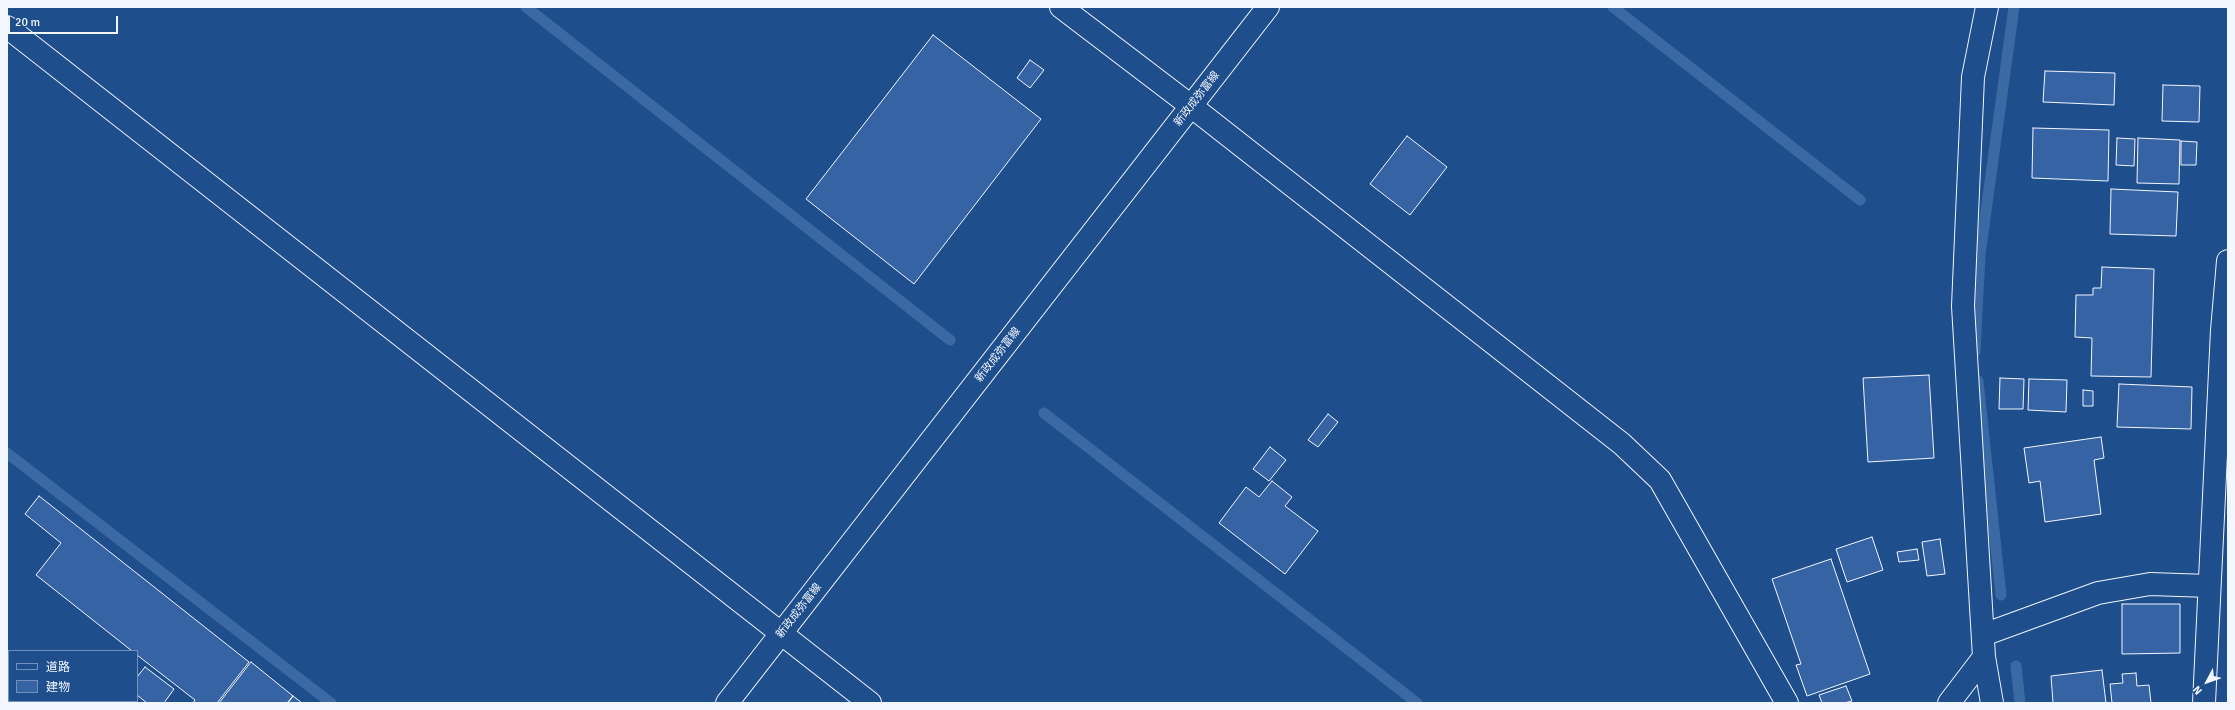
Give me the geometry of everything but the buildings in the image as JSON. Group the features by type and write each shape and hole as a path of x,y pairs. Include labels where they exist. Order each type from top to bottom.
{"street":[{"path":"1061,7 1191,106 1622,444 1660,480 1788,703"},
{"name":"新政成弥富線","path":"727,703 1268,7"},
{"path":"1986,7 1973,77 1963,306 1984,657 1992,703"},
{"path":"7,27 781,635 870,703"},
{"path":"2204,703 2222,330 2228,261"},
{"path":"1983,635 2098,593 2150,584 2209,586"},
{"path":"1949,703 1984,657"}],"waterway":[{"path":"526,7 950,340"},
{"path":"1613,7 1860,200"},
{"path":"1975,352 1980,255 2014,7"},
{"path":"1978,381 2001,595"},
{"path":"1044,413 1417,703"},
{"path":"7,453 331,703"},
{"path":"2016,666 2020,703"}]}
